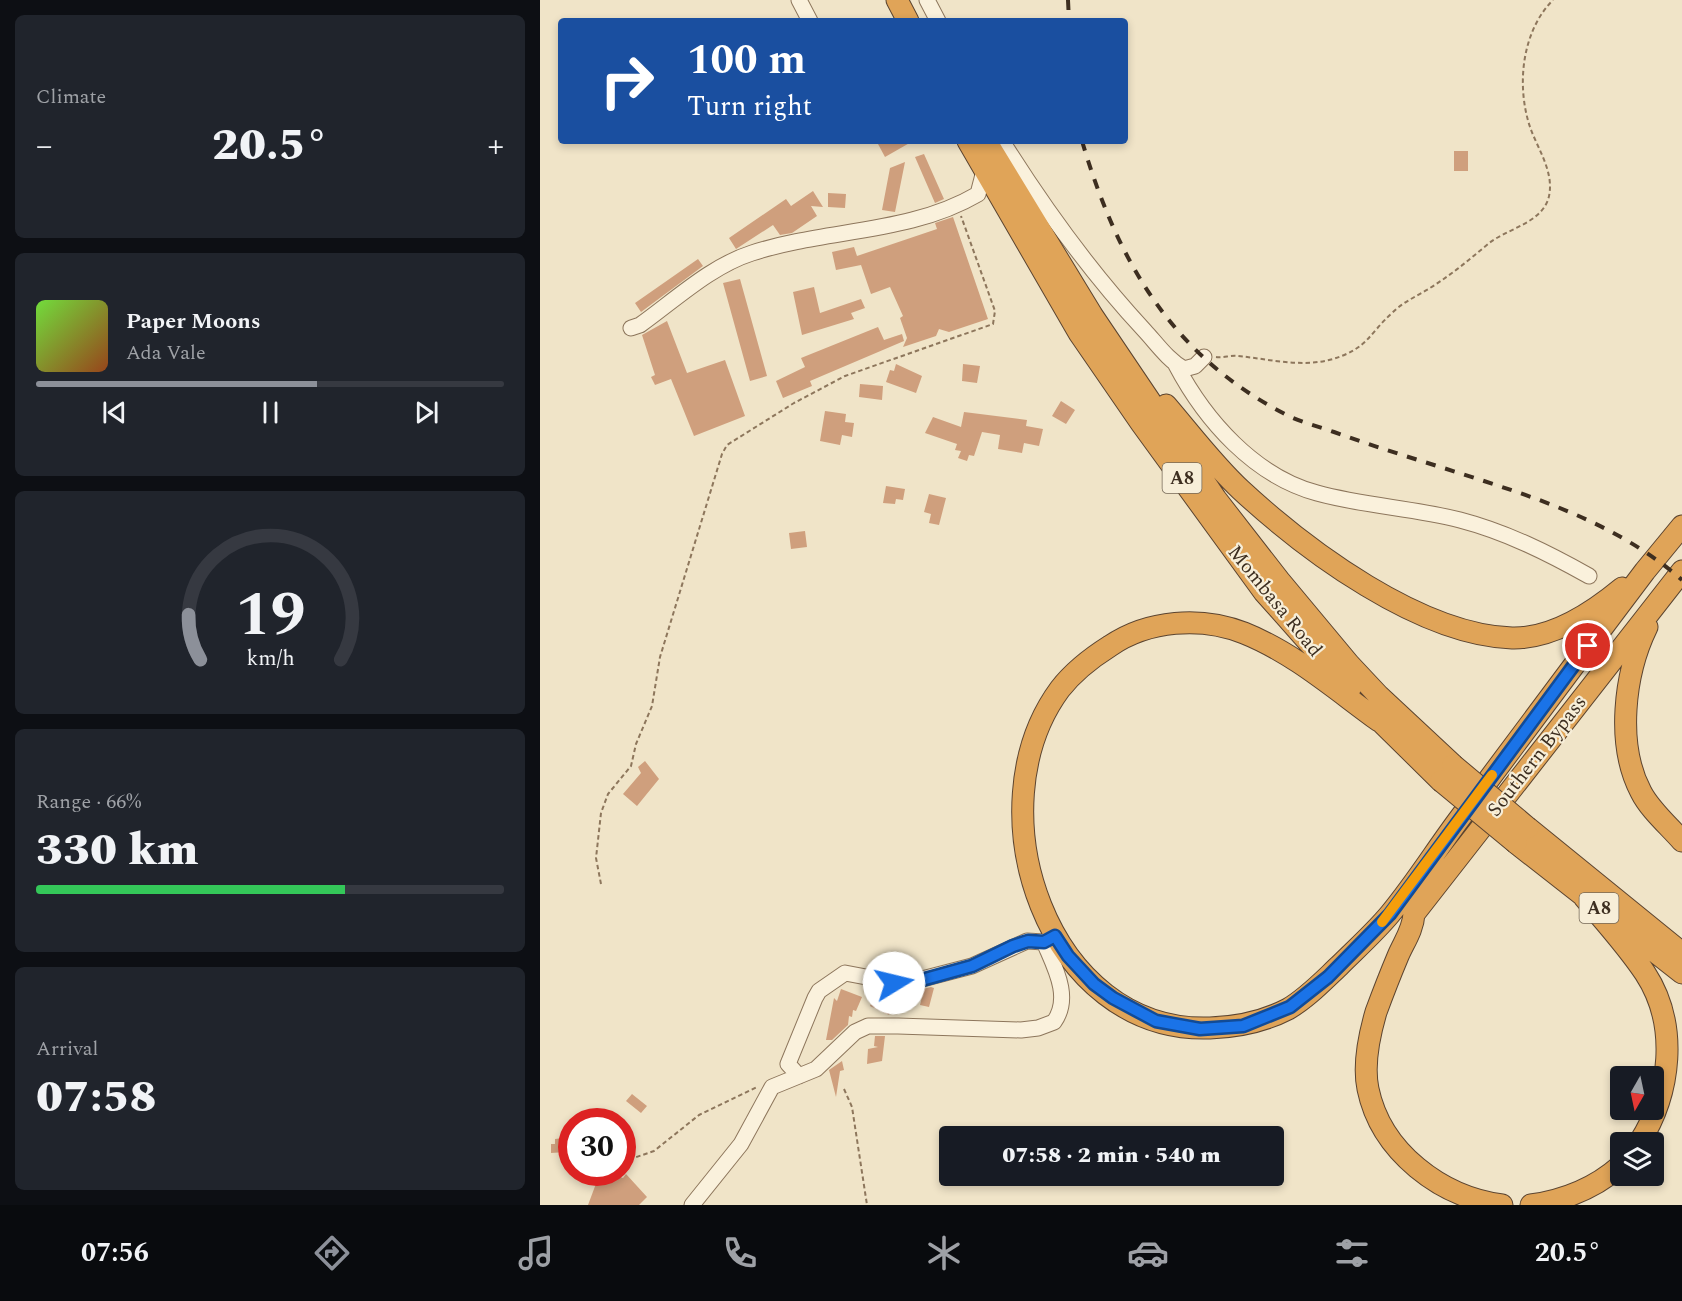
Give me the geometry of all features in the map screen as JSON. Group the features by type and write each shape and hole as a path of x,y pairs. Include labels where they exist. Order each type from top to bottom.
{"highway":[{"path":"897,0 906,18"},
{"name":"Mombasa Road","path":"970,144 1079,333 1264,592 1379,721 1447,773 1522,836 1682,953"},
{"name":"Mombasa Road","path":"988,144 1092,315 1127,363 1152,407 1216,499 1279,580 1447,773"},
{"path":"1127,363 1239,489 1304,544 1398,603 1456,629 1513,638 1551,632 1602,604 1645,571"},
{"name":"Southern Bypass","path":"1379,721 1275,648 1228,628 1175,623 1134,633 1108,647 1080,667 1060,690 1040,725 1027,771 1023,805 1025,847 1033,884 1050,939 1094,984 1134,1010 1176,1026 1221,1028 1257,1022 1290,1007 1328,977 1390,914 1645,571 1682,526"},
{"name":"Southern Bypass","path":"1502,1205 1463,1197 1446,1188 1420,1169 1390,1138 1369,1091 1367,1065 1373,1023 1392,969 1411,930 1413,914 1682,571"},
{"path":"1665,592 1638,646 1625,716 1631,770 1642,794 1682,842"},
{"name":"Mombasa Road","path":"1522,836 1584,897 1682,973"},
{"path":"1584,897 1646,975 1665,1024 1667,1064 1662,1094 1644,1132"},
{"path":"1531,1205 1577,1194 1610,1175"}],"street":[{"path":"799,0 808,18"},
{"path":"927,0 936,18"},
{"path":"1004,144 1029,185 1086,263 1124,310 1176,364 1189,389 1236,446 1259,464 1299,487 1341,498 1460,520 1537,548 1589,576"},
{"path":"631,328 640,325 725,265 750,253 834,233 879,228 962,202 978,194 984,171"},
{"path":"1176,364 1189,369 1204,357"},
{"path":"692,1205 741,1143 772,1087 799,1076 816,1069 855,1032 868,1026 998,1031 1049,1025 1058,1016 1061,986 1050,939 1028,941 972,966 903,984 886,983 852,972 845,973 819,991 801,1029 788,1064 799,1076"}],"path":[{"path":"1204,357 1235,356 1312,363 1352,352 1368,341 1392,312 1472,259 1503,232 1534,218 1543,211 1550,187 1548,171 1530,125 1523,84 1532,28 1540,13 1553,0"},
{"path":"601,884 596,858 601,813 608,794 632,766 636,744 652,706 660,657 722,454 727,445 794,403 845,376 993,324 995,310 960,219 962,202"},
{"path":"636,1158 654,1152 682,1126 725,1100 759,1087 772,1087"},
{"path":"844,1089 852,1107 867,1205"}],"building":[{"path":"878,144 908,144 885,157"},
{"path":"1454,151 1468,151 1468,171 1454,171"},
{"path":"924,154 944,199 935,203 915,157"},
{"path":"905,162 895,212 882,210 890,168"},
{"path":"813,191 823,207 811,206 817,216 792,233 780,235 773,225 736,249 729,238 786,199 791,206"},
{"path":"828,193 846,194 845,208 828,207"},
{"path":"953,217 988,319 949,332 939,329 936,336 903,347 907,338 900,318 903,316 890,287 871,294 861,265 836,270 832,252 854,247 857,256 937,229 935,223"},
{"path":"698,259 703,266 641,312 635,303"},
{"path":"740,279 767,376 750,381 723,283"},
{"path":"814,287 820,313 861,299 865,308 851,313 854,319 802,335 793,292"},
{"path":"667,321 687,373 725,360 745,416 694,436 671,379 655,385 651,377 655,375 642,335"},
{"path":"878,327 884,340 902,334 904,341 810,381 812,386 783,398 776,381 805,367 801,358"},
{"path":"896,364 922,376 916,393 886,382 890,370 894,371"},
{"path":"963,364 980,366 977,383 962,381"},
{"path":"860,384 883,386 882,400 859,397"},
{"path":"1061,401 1075,410 1066,424 1052,416"},
{"path":"825,411 846,414 845,422 854,423 852,437 842,435 840,445 820,441"},
{"path":"964,412 1027,420 1026,426 1043,429 1039,446 1024,443 1022,453 998,449 1000,435 982,432 974,456 969,455 967,461 958,458 961,451 955,450 957,444 925,433 933,417 961,427"},
{"path":"886,486 905,489 903,500 896,499 895,504 883,503"},
{"path":"929,494 946,498 939,525 929,523 931,514 924,512"},
{"path":"805,531 807,547 791,549 789,533"},
{"path":"645,761 659,779 637,806 623,794 641,773 638,767"},
{"path":"934,988 929,1007 920,1005 922,997 914,994 915,991"},
{"path":"841,989 862,997 856,1011 853,1010 852,1017 849,1016 848,1025 832,1040 826,1040 834,998 837,1001"},
{"path":"877,993 895,1002 889,1015 870,1006"},
{"path":"875,1036 885,1036 882,1061 867,1064 868,1049 878,1047 874,1046"},
{"path":"842,1061 844,1070 840,1071 836,1097 829,1070"},
{"path":"632,1094 647,1106 641,1113 626,1101"},
{"path":"555,1139 558,1139 558,1153 551,1153 551,1144 555,1144"},
{"path":"636,1185 647,1197 639,1205 588,1205 595,1186"}],"railway":[{"path":"1068,0 1069,18"},
{"path":"1083,144 1112,225 1153,299 1179,332 1209,362 1243,389 1283,413 1302,421 1502,487 1597,524 1641,549 1682,580"}],"slow traffic":[{"path":"1382,922 1492,775"}],"route":[{"path":"894,983 918,981 972,966 1013,946 1028,941 1044,942 1047,938 1055,936 1068,956 1094,984 1113,998 1156,1021 1200,1029 1243,1026 1290,1007 1312,992 1390,914 1588,646"}]}
